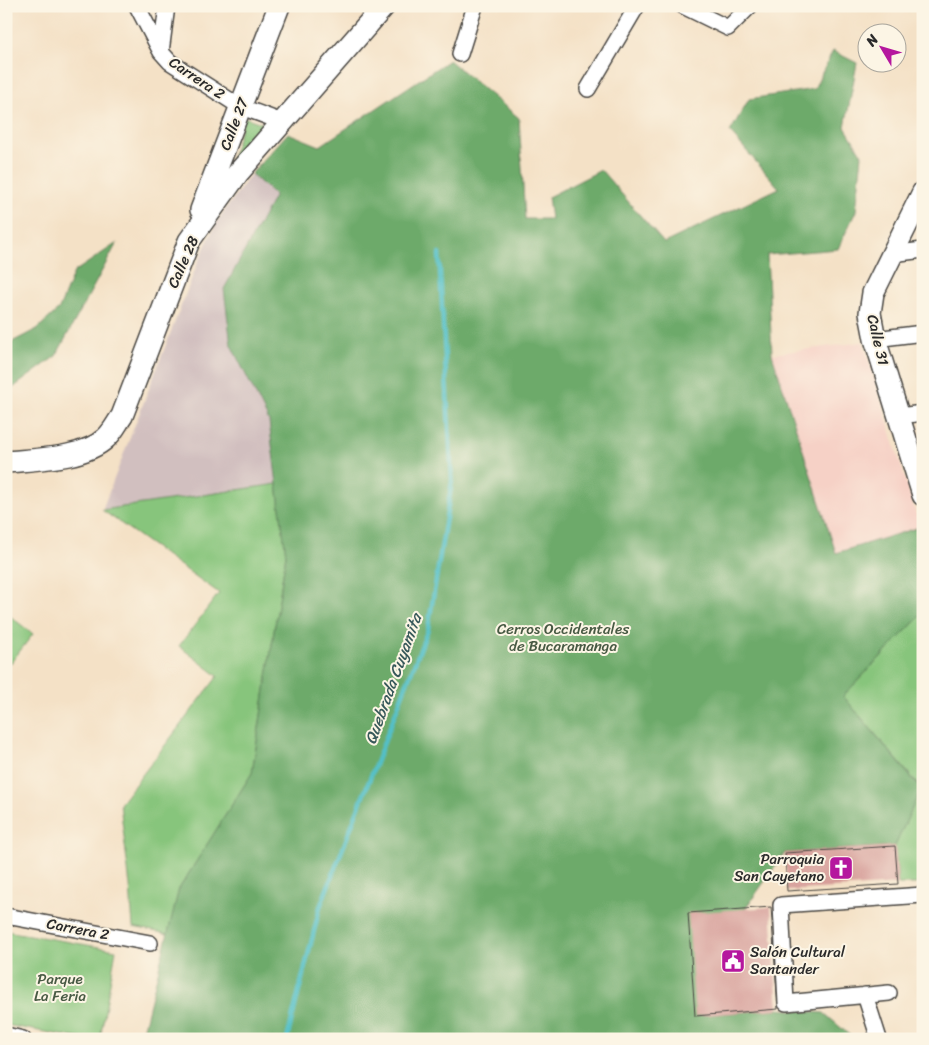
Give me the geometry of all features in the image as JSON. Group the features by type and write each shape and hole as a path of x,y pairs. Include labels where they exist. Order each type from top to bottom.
{"street":[{"name":"Carrera 2","path":"138,6 162,52 170,62 240,106 282,122"},
{"path":"162,52 167,6"},
{"name":"Calle 27","path":"190,241 279,6"},
{"name":"Calle 28","path":"6,462 76,453 88,449 108,436 122,416 190,241 228,186 384,6"},
{"path":"460,54 475,6"},
{"path":"588,89 637,6"},
{"path":"683,6 728,28 750,6"},
{"name":"Calle 31","path":"923,192 873,293 870,313 875,339 923,495"},
{"path":"892,254 923,250"},
{"path":"875,339 923,333"},
{"path":"899,416 923,413"},
{"path":"889,993 786,1003 781,905 923,896"},
{"name":"Carrera 2","path":"6,916 150,943"},
{"path":"865,996 879,1039"},
{"path":"6,1035 22,1039"}],"shaded area":[{"path":"251,174 275,195 224,289 231,345 269,421 277,484 102,510 198,262 217,221"},
{"path":"863,342 920,527 836,554 772,354"}],"green space":[{"name":"Cerros Occidentales de Bucaramanga","path":"833,51 856,62 845,127 862,155 856,211 838,249 767,255 772,354 836,553 920,527 923,539 923,613 843,696 921,789 895,846 785,853 745,909 695,1016 778,1009 824,1013 854,1039 141,1039 179,889 252,773 286,555 269,421 231,345 224,289 275,195 251,174 288,133 320,146 449,60 519,118 525,219 551,219 548,197 601,170 664,243 779,188 730,132 749,99 814,89"},
{"path":"244,117 264,124 231,162"},
{"path":"117,243 56,356 6,393 6,345 37,329 59,309 74,272"},
{"path":"277,484 286,554 252,773 179,889 168,934 133,927 120,804 218,676 179,646 219,593 102,510"},
{"path":"6,613 33,634 6,669"},
{"path":"923,613 923,818 917,822 923,838 923,884 898,884 895,846 921,788 843,696"},
{"name":"Parque La Feria","path":"6,931 116,950 100,1039 84,1039 6,1025"}],"building":[{"name":"Parroquia San Cayetano","path":"895,846 898,884 787,891 785,853"},
{"name":"Salón Cultural Santander","path":"771,907 778,1009 695,1016 688,913"}],"waterway":[{"name":"Quebrada Cuyamita","path":"287,1039 320,907 428,629 452,481 439,254"}],"place":[{"name":"Parroquia San Cayetano","path":"841,868"},
{"name":"Salón Cultural Santander","path":"733,961"}]}
